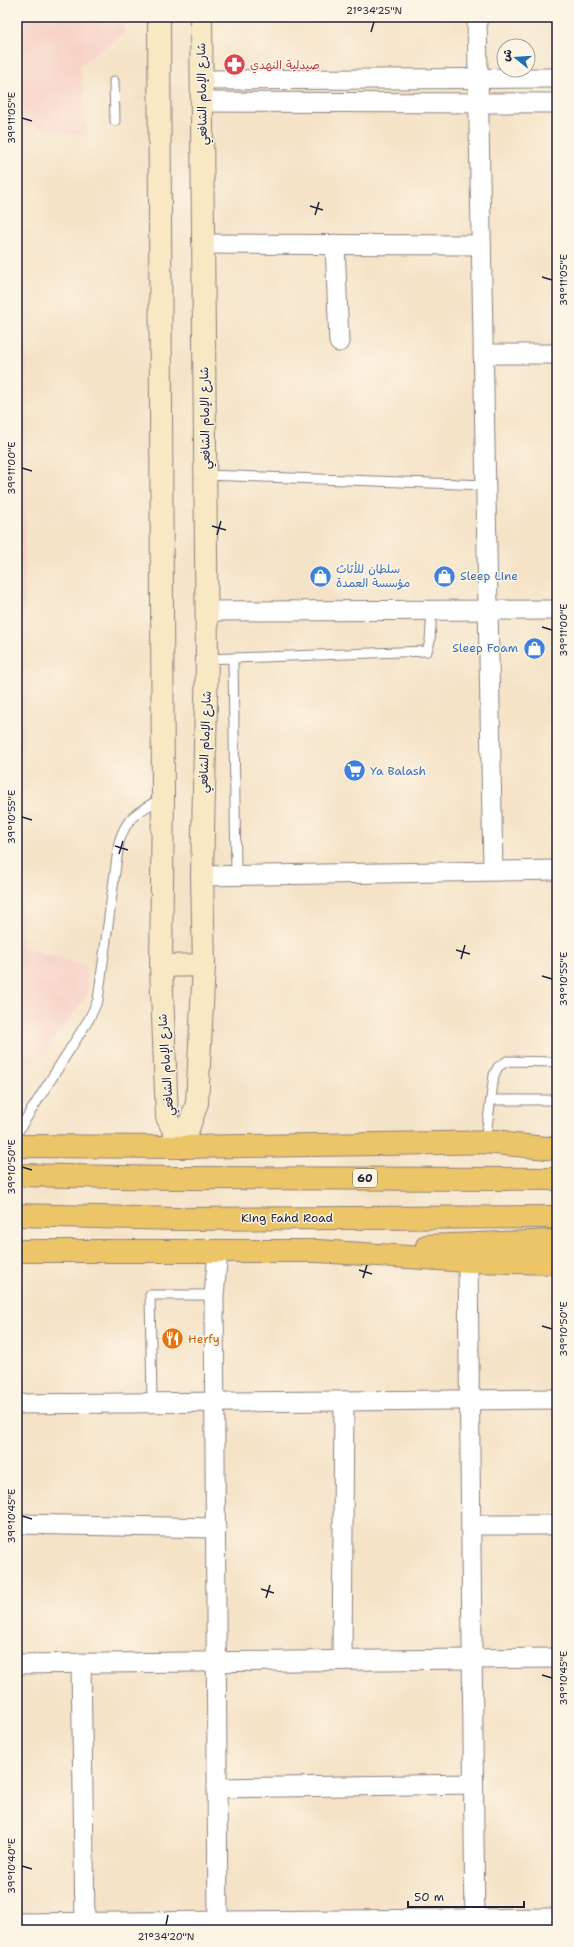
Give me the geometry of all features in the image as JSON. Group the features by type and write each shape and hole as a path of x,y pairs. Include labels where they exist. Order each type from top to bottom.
{"main road":[{"name":"شارع الإمام الشافعي","path":"159,17 163,798 161,966 167,1117 182,1146"},
{"name":"شارع الإمام الشافعي","path":"182,1146 198,1103 204,965 202,876 208,659 201,17"},
{"path":"161,966 204,965"},
{"path":"17,1146 182,1146 557,1141"},
{"path":"485,1142 557,1149"},
{"name":"60","path":"17,1175 172,1178 557,1179"},
{"name":"King Fahd Road","path":"17,1215 177,1219 557,1217"},
{"path":"17,1251 318,1251 557,1241"},
{"path":"318,1251 468,1261 557,1263"}],"street":[{"path":"477,17 492,871"},
{"path":"202,80 557,78"},
{"path":"202,102 557,103"},
{"path":"203,244 481,245"},
{"path":"335,244 338,342"},
{"path":"483,354 557,354"},
{"path":"207,611 557,610"},
{"path":"202,876 236,874 557,870"},
{"path":"218,1252 214,1295 218,1926"},
{"path":"468,1261 472,1525 474,1924"},
{"path":"17,1404 557,1398"},
{"path":"342,1660 344,1401"},
{"path":"17,1524 216,1528"},
{"path":"472,1525 557,1525"},
{"path":"17,1664 557,1658"},
{"path":"81,1663 85,1922"},
{"path":"217,1788 473,1784"},
{"path":"17,1923 85,1922 218,1926 474,1924 557,1918"}],"lane":[{"path":"114,81 115,121"},
{"path":"206,475 486,485"},
{"path":"208,659 427,651 430,641 432,610"},
{"path":"233,658 236,874"},
{"path":"17,1133 89,1019 98,1000 119,842 124,827 131,816 163,798"},
{"path":"485,1142 494,1075 498,1067 507,1061 557,1062"},
{"path":"491,1100 557,1100"},
{"path":"152,1402 150,1295 214,1295"}],"shaded area":[{"path":"17,17 124,17 124,33 80,65 88,137 17,124"},
{"path":"17,334 27,334 21,946 85,966 89,993 38,1060 17,1064"}],"place":[{"name":"صيدلية النهدي","path":"234,65"},
{"name":"سلطان للأثاث مؤسسة العمدة","path":"321,576"},
{"name":"Sleep Line","path":"445,576"},
{"name":"Sleep Foam","path":"534,648"},
{"name":"Ya Balash","path":"355,771"},
{"name":"Herfy","path":"172,1339"}]}
